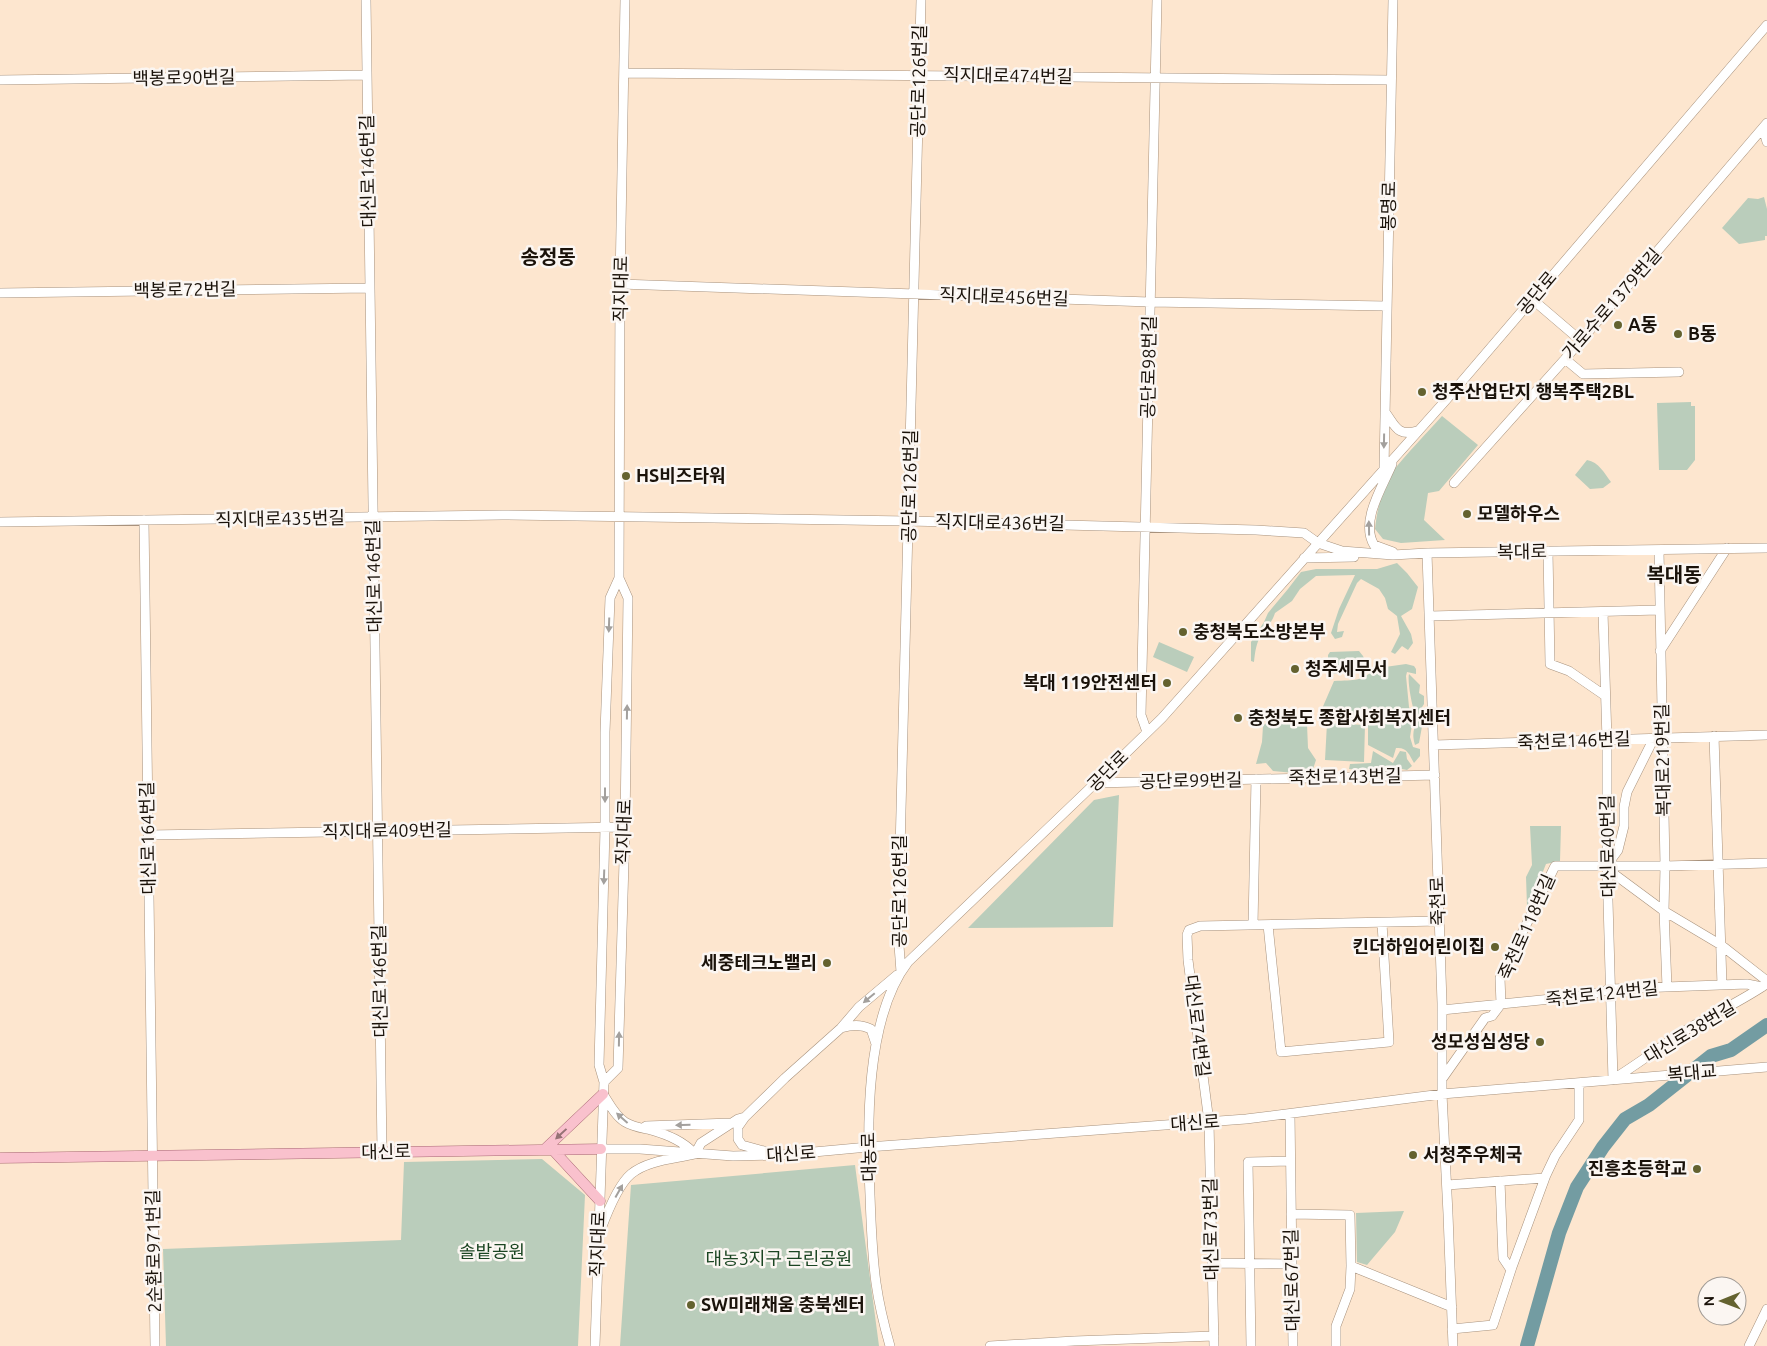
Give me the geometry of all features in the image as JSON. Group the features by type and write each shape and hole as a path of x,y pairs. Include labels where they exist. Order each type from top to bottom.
{"main road":[{"path":"600,1200 548,1150 603,1094"},
{"name":"대신로","path":"0,1158 601,1149"}],"street":[{"name":"대신로146번길","path":"366,0 382,1152"},
{"name":"직지대로","path":"604,1082 618,1068 625,827 628,598 619,578 619,518 620,284 625,0"},
{"name":"공단로126번길","path":"901,972 898,932 920,0"},
{"name":"공단로98번길","path":"1147,732 1141,715 1147,526 1157,0"},
{"name":"봉명로","path":"1384,469 1393,0"},
{"name":"공단로","path":"901,972 1147,732 1384,469 1676,133 1767,25"},
{"name":"직지대로474번길","path":"624,73 1391,80"},
{"name":"백봉로90번길","path":"0,80 367,75"},
{"path":"1765,125 1767,142"},
{"name":"가로수로1379번길","path":"1454,483 1564,359 1765,125"},
{"name":"직지대로456번길","path":"620,284 1150,302 1387,306"},
{"name":"백봉로72번길","path":"0,293 370,288"},
{"path":"1532,299 1580,340"},
{"path":"1564,359 1583,374 1680,372"},
{"path":"1385,412 1400,431 1407,433 1417,431"},
{"path":"1395,456 1371,515 1368,529 1374,546 1398,555"},
{"name":"직지대로435번길","path":"0,522 502,515 619,518"},
{"name":"직지대로436번길","path":"619,518 1147,526 1304,533 1318,543"},
{"name":"대신로164번길","path":"144,520 152,1156"},
{"name":"복대로","path":"1318,543 1342,551 1398,555 1767,548"},
{"path":"1660,651 1727,548"},
{"name":"복대로219번길","path":"1659,550 1660,651 1658,738 1665,866 1664,910 1667,987"},
{"path":"1548,551 1550,664 1569,671 1604,695"},
{"name":"죽천로","path":"1427,553 1442,1010 1442,1094 1453,1346"},
{"path":"1304,558 1398,555"},
{"name":"직지대로","path":"595,1346 604,1082 599,1065 605,828 605,732 610,598 619,578"},
{"path":"1430,616 1659,610"},
{"name":"대신로40번길","path":"1603,612 1604,695 1607,740 1607,865 1615,1080"},
{"name":"죽천로146번길","path":"1434,746 1767,735"},
{"path":"1714,736 1722,985"},
{"path":"1658,738 1626,792 1624,826 1618,850 1607,865 1614,874 1664,910 1721,946 1765,984"},
{"name":"죽천로143번길","path":"1256,779 1435,775"},
{"path":"1256,779 1253,925 1439,922"},
{"name":"공단로99번길","path":"1096,783 1256,779"},
{"name":"직지대로409번길","path":"148,835 625,827"},
{"name":"죽천로118번길","path":"1442,1079 1485,1018 1492,1016 1501,1004 1500,978 1555,866 1665,866 1767,863"},
{"path":"1268,925 1281,1052 1390,1042 1382,923"},
{"name":"대신로74번길","path":"1209,1122 1188,960 1187,935 1189,930 1200,926 1253,925"},
{"path":"598,1234 624,1181 630,1175 648,1165 695,1154 702,1143 745,1116 841,1028 858,1007 901,972"},
{"name":"대농로","path":"890,1346 876,1283 871,1228 868,1147 872,1075 877,1047 887,1004 901,972"},
{"name":"죽천로124번길","path":"1442,1010 1590,995 1611,989 1765,984"},
{"name":"대신로38번길","path":"1615,1080 1660,1046 1744,999 1765,984"},
{"path":"841,1028 862,1025 871,1029 875,1036 877,1047"},
{"name":"복대교","path":"1615,1080 1767,1067"},
{"name":"대신로","path":"601,1149 640,1149 733,1156 781,1156 868,1147 1209,1122 1290,1114 1442,1094 1615,1080"},
{"path":"1452,1328 1493,1326 1511,1270 1545,1178 1556,1156 1579,1120 1579,1083"},
{"path":"603,1094 619,1118 636,1127 667,1135 682,1143 695,1154"},
{"name":"대신로67번길","path":"1290,1114 1293,1346"},
{"path":"745,1116 738,1127 738,1138 742,1145 781,1156"},
{"name":"대신로73번길","path":"1074,1343 1214,1341 1209,1122"},
{"path":"636,1127 731,1124"},
{"name":"2순환로971번길","path":"152,1156 155,1346"},
{"path":"1251,1346 1248,1162 1290,1161"},
{"path":"1447,1185 1545,1178"},
{"path":"1500,1181 1503,1258 1511,1270"},
{"name":"대신로67번길","path":"1291,1214 1350,1215 1352,1266"},
{"path":"1212,1264 1292,1264"},
{"path":"1336,1346 1336,1326 1350,1289 1352,1266 1452,1308"},
{"path":"1749,1346 1767,1309"},
{"path":"990,1346 1074,1343"}],"green space":[{"path":"1764,197 1767,209 1767,236 1765,236 1765,240 1739,244 1722,228 1748,198 1758,199"},
{"path":"1691,402 1691,406 1695,406 1695,460 1687,470 1659,470 1657,403"},
{"path":"1442,416 1478,445 1439,491 1428,493 1424,520 1445,540 1401,543 1383,539 1375,529 1386,484 1393,471"},
{"path":"1587,460 1598,465 1611,482 1603,488 1590,489 1575,475"},
{"path":"1397,563 1418,587 1412,609 1401,616 1411,634 1413,643 1408,650 1402,646 1395,654 1391,652 1400,634 1397,616 1388,609 1385,598 1379,589 1361,579 1357,583 1338,624 1337,632 1344,631 1342,637 1335,639 1331,633 1339,609 1355,575 1316,576 1300,589 1292,601 1275,613 1258,640 1254,662 1251,661 1251,642 1268,613 1301,572 1316,569 1377,569"},
{"path":"1159,642 1194,657 1187,672 1153,657"},
{"path":"1359,651 1366,663 1361,672 1331,674 1328,672 1328,655 1330,652"},
{"path":"1406,664 1414,666 1416,669 1416,674 1407,672 1406,676 1409,707 1413,719 1410,737 1413,747 1420,749 1420,756 1414,763 1403,749 1396,748 1393,758 1368,745 1368,728 1364,719 1331,716 1320,719 1321,711 1334,681 1363,678 1378,666"},
{"path":"1409,674 1420,685 1419,693 1424,696 1424,704 1419,712 1423,721 1419,743 1415,745 1414,732 1418,720 1411,697"},
{"path":"1273,716 1307,724 1308,748 1316,760 1312,772 1305,774 1273,771 1266,763 1256,764 1262,742 1263,726"},
{"path":"1327,723 1365,725 1364,762 1325,760"},
{"path":"1373,751 1393,763 1400,751 1406,752 1407,759 1412,766 1407,770 1387,766 1369,771 1349,769 1350,764 1371,763"},
{"path":"1119,795 1113,927 968,928 1094,800"},
{"path":"1530,826 1561,826 1560,861 1546,864 1527,906 1526,877 1532,865"},
{"name":"솔밭공원","path":"542,1159 585,1195 578,1346 166,1346 163,1249 401,1240 404,1162"},
{"name":"대농3지구 근린공원","path":"855,1165 879,1346 620,1346 631,1185"},
{"path":"1404,1211 1395,1232 1367,1265 1357,1262 1356,1213"}],"waterway":[{"path":"1527,1346 1559,1233 1577,1187 1603,1147 1625,1119 1649,1105 1711,1056 1731,1050 1767,1025"}],"place":[{"name":"A동","path":"1618,325"},
{"name":"B동","path":"1678,334"},
{"name":"청주산업단지 행복주택2BL","path":"1422,392"},
{"name":"HS비즈타워","path":"626,476"},
{"name":"모델하우스","path":"1467,514"},
{"name":"충청북도소방본부","path":"1183,632"},
{"name":"청주세무서","path":"1295,669"},
{"name":"복대 119안전센터","path":"1167,683"},
{"name":"충청북도 종합사회복지센터","path":"1238,718"},
{"name":"킨더하임어린이집","path":"1495,947"},
{"name":"세중테크노밸리","path":"827,963"},
{"name":"성모성심성당","path":"1540,1042"},
{"name":"서청주우체국","path":"1413,1155"},
{"name":"진흥초등학교","path":"1697,1169"},
{"name":"SW미래채움 충북센터","path":"691,1305"}],"district":[{"name":"송정동","path":"548,257"},
{"name":"복대동","path":"1674,575"}]}
